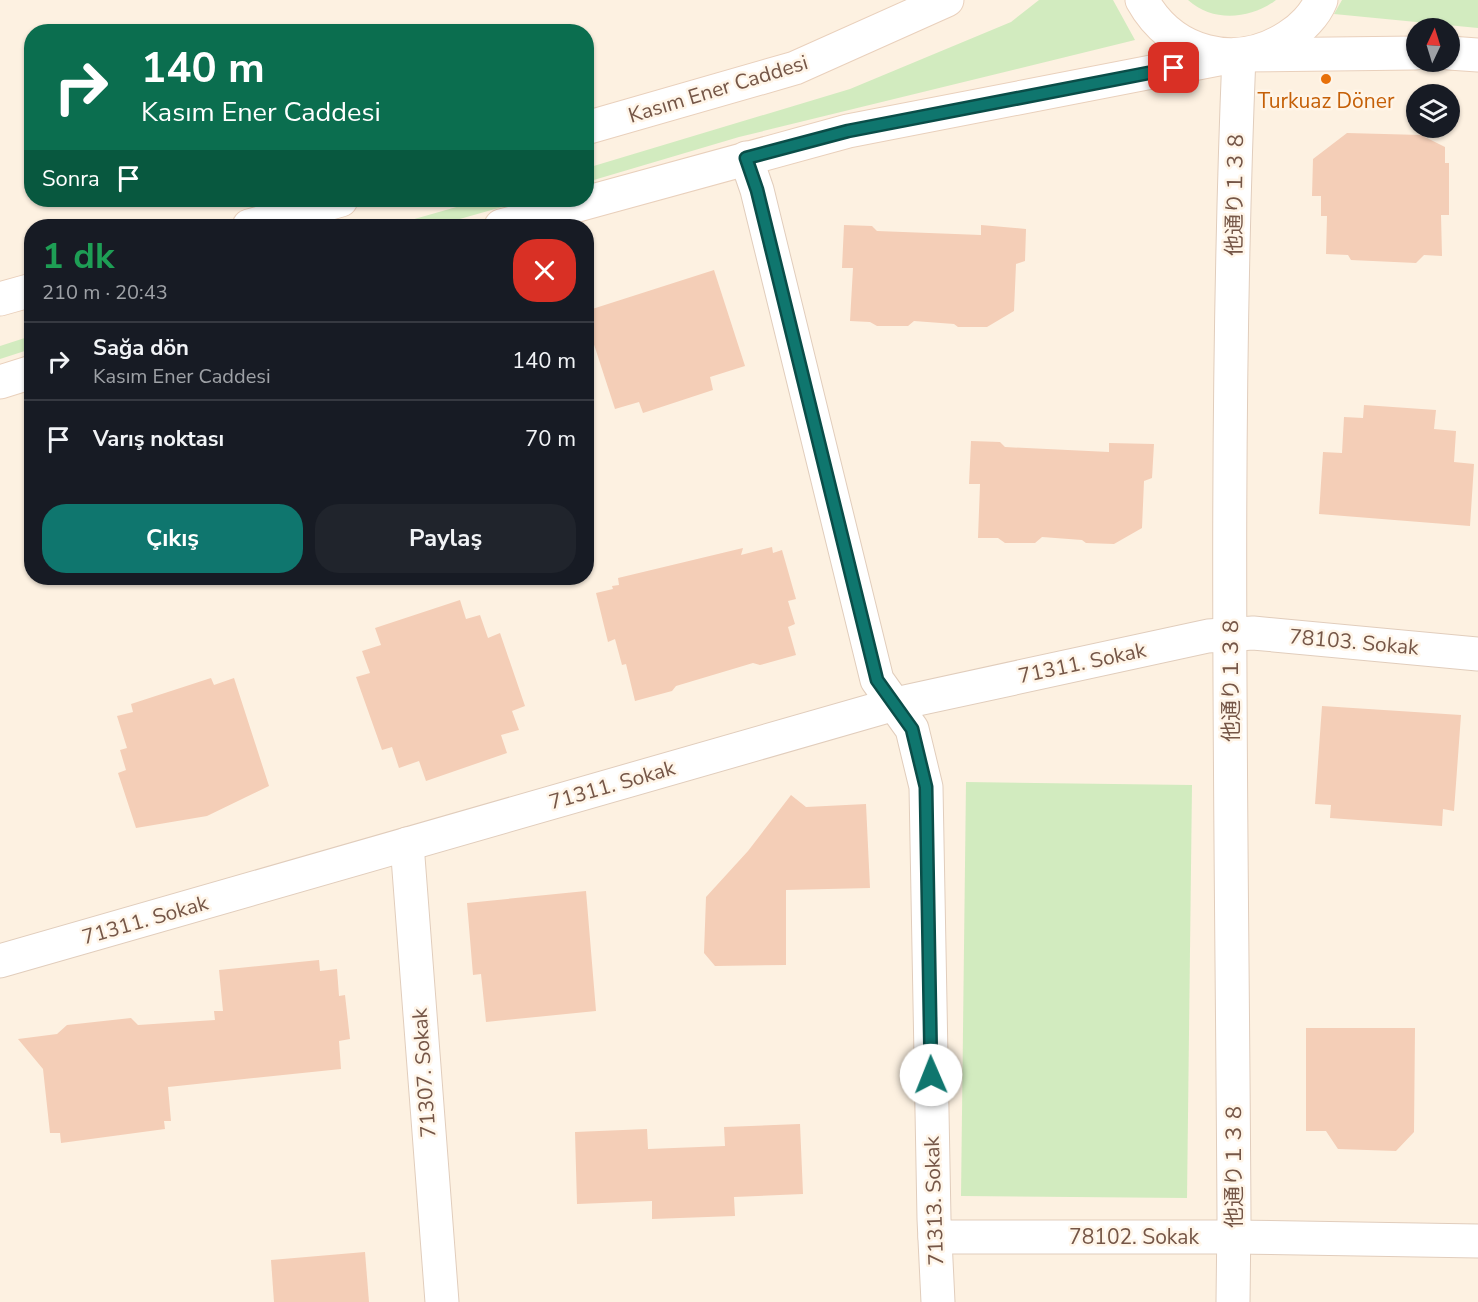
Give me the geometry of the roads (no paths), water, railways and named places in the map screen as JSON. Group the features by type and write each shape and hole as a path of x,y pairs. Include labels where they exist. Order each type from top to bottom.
{"street":[{"name":"Kasım Ener Caddesi","path":"594,126 795,68 947,0"},
{"path":"1142,0 1152,18 1176,40 1206,53 1239,55 1406,53"},
{"path":"594,200 848,131 1271,48 1299,30 1321,0"},
{"path":"1460,54 1478,55"},
{"name":"他通り１３８","path":"1233,1302 1230,634 1233,197 1239,55"},
{"name":"71313. Sokak","path":"746,158 757,190 877,680 912,729 926,787 934,1238 938,1302"},
{"path":"274,219 316,207"},
{"path":"526,219 569,207"},
{"path":"0,299 24,292"},
{"path":"0,382 24,374"},
{"name":"78103. Sokak","path":"1230,634 1252,633 1478,654"},
{"name":"71311. Sokak","path":"0,962 895,704 1208,636 1230,634"},
{"name":"71307. Sokak","path":"407,844 442,1302"},
{"name":"78102. Sokak","path":"934,1238 1234,1237 1478,1240"}],"place":[{"name":"Turkuaz Döner","path":"1326,79"}]}
